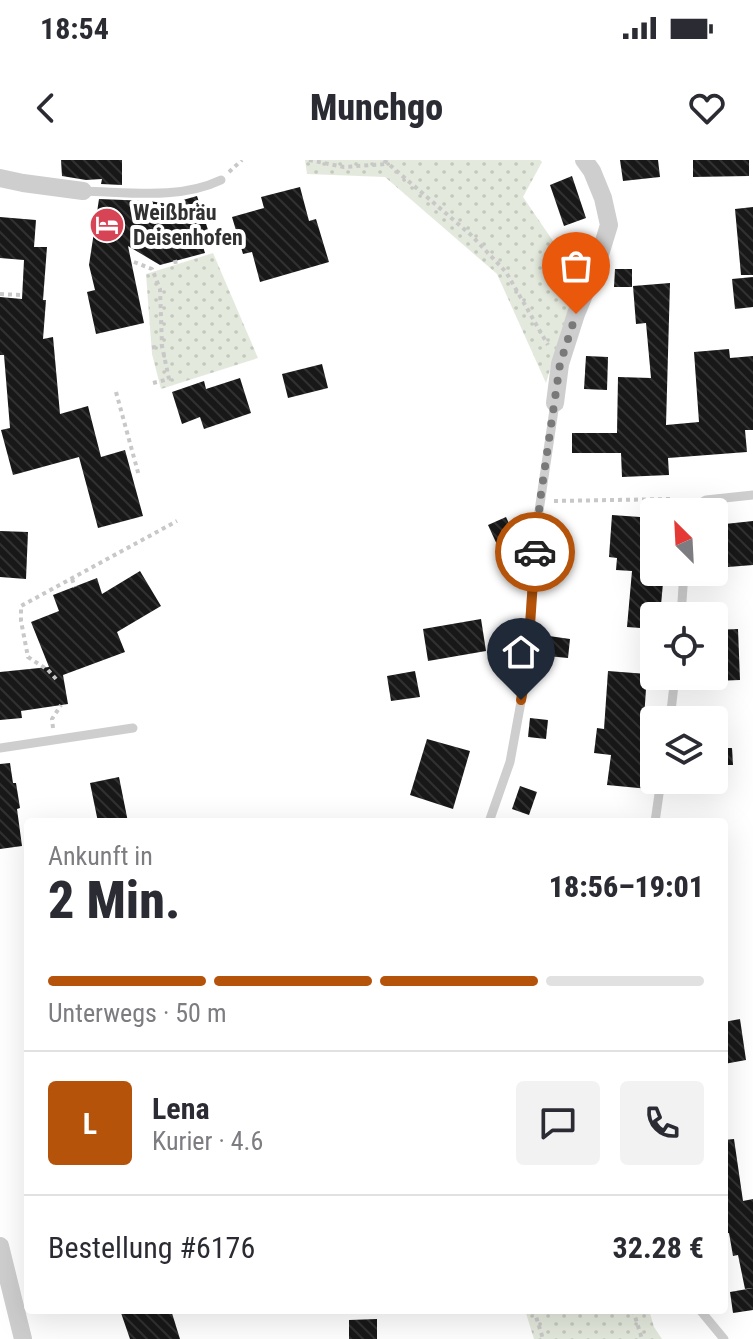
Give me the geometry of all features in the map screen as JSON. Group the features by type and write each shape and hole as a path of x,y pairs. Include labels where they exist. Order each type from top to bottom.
{"street":[{"path":"555,403 560,364 609,225 603,198 584,160"},
{"path":"0,178 83,191"},
{"path":"0,1246 23,1339"}],"lane":[{"path":"83,191 180,193 207,187 221,180"},
{"path":"490,818 510,762 527,669 535,538 555,403"},
{"path":"725,498 753,495"},
{"path":"0,748 133,728"},
{"path":"656,818 659,794"},
{"path":"703,1314 724,1339"}],"path":[{"path":"309,160 344,167 386,162 471,235 506,272 560,364"},
{"path":"134,262 152,269 160,289 162,346 169,379 153,383"},
{"path":"0,294 21,295"},
{"path":"149,348 162,346"},
{"path":"116,392 139,476"},
{"path":"540,501 640,499"},
{"path":"56,679 28,657 21,606 177,521"},
{"path":"72,579 75,587"},
{"path":"55,741 52,719 61,705"},
{"path":"535,1314 543,1339"},
{"path":"634,1314 642,1339"}],"shaded area":[{"path":"305,160 540,160 542,162 523,197 581,282 563,326 546,383 497,274 385,177 307,174"},
{"path":"213,253 258,358 161,389 152,354 146,274"},
{"path":"526,1314 650,1314 662,1339 534,1339"}],"building":[{"path":"61,160 122,160 122,185 101,184 102,179 62,176"},
{"path":"620,160 658,160 660,177 623,181"},
{"path":"693,160 749,160 749,176 693,177"},
{"path":"572,176 586,218 564,226 550,185"},
{"path":"300,187 309,221 316,219 329,262 260,282 252,252 243,254 232,217 264,208 261,197"},
{"path":"197,196 209,233 200,237 205,253 160,265 128,246 144,323 96,334 87,292 95,290 89,265 99,199 169,204"},
{"path":"753,207 753,275 741,275 735,209"},
{"path":"0,217 36,220 34,247 47,247 43,339 53,337 60,414 88,406 101,457 125,450 143,516 98,528 79,457 13,475 1,430 10,428 4,355 0,355 0,297 22,299 24,260 0,258"},
{"path":"615,269 632,269 632,287 614,287"},
{"path":"753,277 753,307 735,309 732,279"},
{"path":"670,283 666,425 699,422 694,352 729,349 730,358 753,356 753,430 745,430 747,452 668,458 669,475 622,477 621,453 572,453 572,433 617,433 618,377 651,378 646,323 636,324 633,286"},
{"path":"586,356 608,357 607,390 584,389"},
{"path":"322,364 328,388 288,398 282,374"},
{"path":"240,378 251,413 204,429 200,417 182,424 172,392 204,381 206,389"},
{"path":"612,515 640,517 640,586 663,586 661,602 640,602 640,628 627,627 632,571 616,570 617,558 609,557"},
{"path":"506,517 517,541 499,549 488,525"},
{"path":"753,521 753,565 728,567 728,524"},
{"path":"0,531 28,532 26,579 0,577"},
{"path":"140,571 161,606 117,632 125,652 63,675 68,704 21,711 22,718 0,720 0,672 49,667 31,622 59,611 53,595 97,578 102,594"},
{"path":"481,619 486,651 428,661 423,629"},
{"path":"728,629 738,629 740,680 728,680"},
{"path":"549,636 570,639 568,658 547,656"},
{"path":"415,671 420,697 391,701 387,676"},
{"path":"608,671 640,673 640,690 646,690 645,706 640,706 640,788 607,785 611,755 594,753 597,728 604,729"},
{"path":"530,718 548,720 546,739 528,737"},
{"path":"427,739 470,751 453,809 410,795"},
{"path":"728,748 732,748 733,765 728,765"},
{"path":"10,763 20,808 17,809 22,846 0,849 0,764"},
{"path":"119,777 127,818 97,818 90,783"},
{"path":"520,786 537,792 529,815 512,809"},
{"path":"740,1019 746,1060 728,1063 728,1021"},
{"path":"734,1139 743,1201 753,1199 753,1288 745,1289 738,1255 733,1256 728,1233 728,1140"},
{"path":"753,1288 753,1310 733,1313 730,1292"},
{"path":"121,1314 172,1314 180,1339 130,1339"},
{"path":"377,1319 377,1339 349,1339 349,1320"}],"way so far":[{"path":"535,552 560,364 576,314"}],"place":[{"name":"Weißbräu Deisenhofen","path":"107,225"}],"route":[{"path":"521,700 527,669 535,552"}]}
